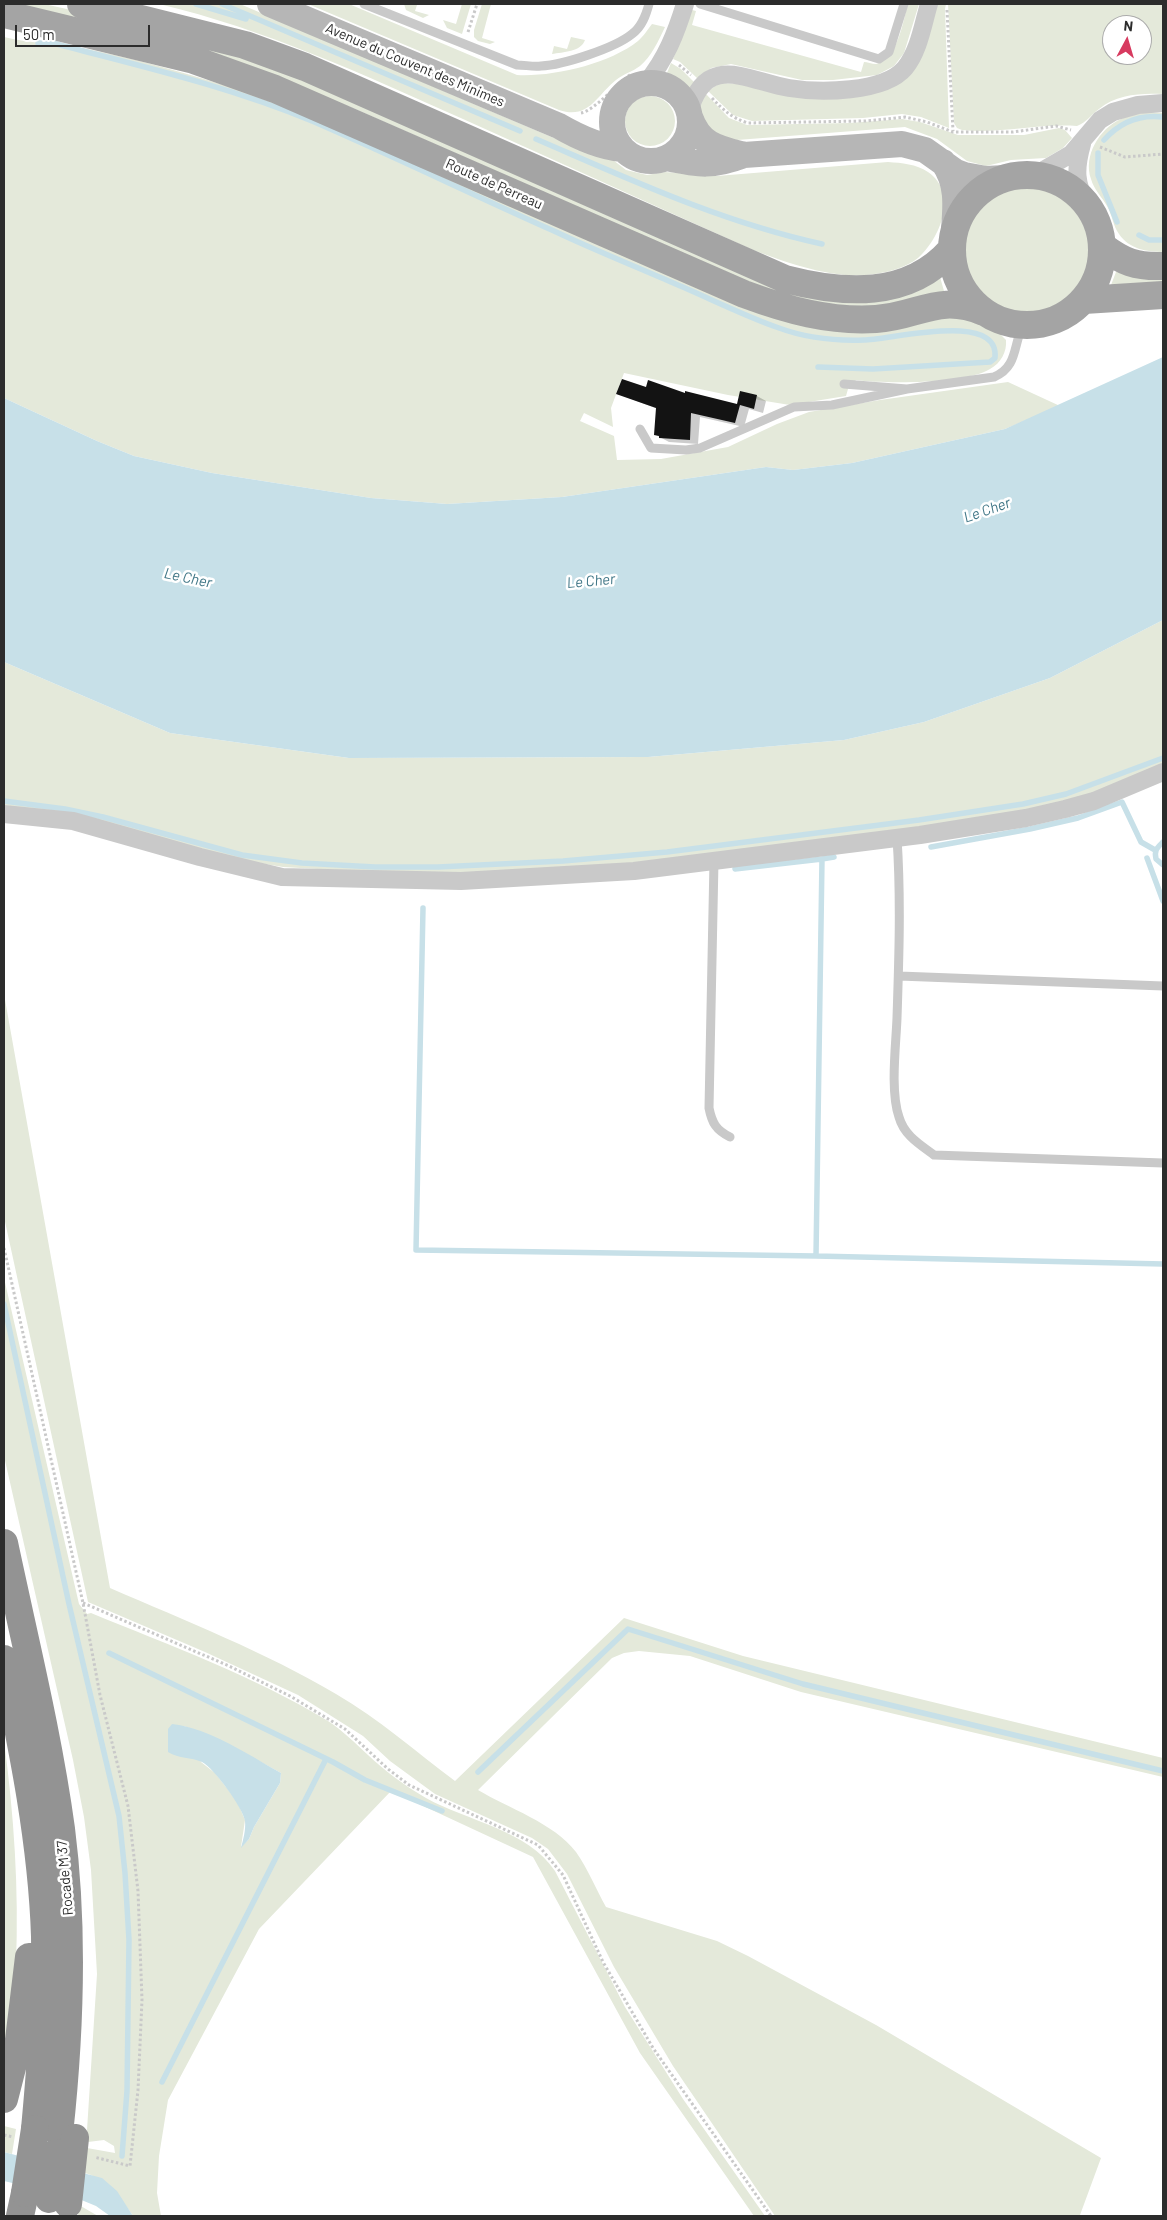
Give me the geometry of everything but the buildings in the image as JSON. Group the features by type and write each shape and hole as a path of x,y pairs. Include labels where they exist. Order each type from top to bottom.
{"highway":[{"name":"Rocade M 37","path":"4,1543 41,1715 61,1828 70,1939 64,2086 45,2207"},
{"name":"Rocade M 37","path":"4,1659 26,1772 42,1894 45,1959 44,2032 56,2134"},
{"path":"4,2099 19,2040 24,2009 30,1941 42,1894"},
{"path":"45,2207 56,2134"}],"main road":[{"path":"81,4 245,44 305,67 785,279 848,290 891,287 920,276 940,263 953,240 965,207 973,197 983,189 1005,178 1020,175 1050,179 1065,186 1078,195 1088,207 1098,226 1102,246 1098,275 1084,300 1056,320 1040,324 1023,325 1003,322 984,312 973,303 960,285 953,265 953,240"},
{"name":"Route de Perreau","path":"4,14 194,60 275,89 744,294 779,307 815,316 846,319 876,319 946,304 964,305 984,312"},
{"path":"1102,246 1125,262 1163,266"},
{"path":"1084,300 1163,295"}],"street":[{"name":"Avenue du Couvent des Minimes","path":"270,4 601,145 622,149"},
{"path":"646,83 664,57 674,38 684,4"},
{"path":"667,158 683,145 688,137 694,98 705,83 723,74 738,74 788,88 805,89 852,89 886,81 900,73 910,61 929,4"},
{"path":"559,126 588,121 630,88 646,83 662,84 670,87 682,98 698,134 705,141 744,156"},
{"path":"618,99 612,114 612,130 622,149 631,157 643,161 667,158 707,165 720,164 744,156 902,144 925,150 956,172 970,177 1005,178"},
{"path":"1035,176 1061,162 1082,144 1100,120 1113,112 1138,104 1163,103"},
{"path":"1082,144 1078,157 1077,180 1079,190 1088,207"},
{"path":"943,162 950,171 955,192 953,240"},
{"path":"4,814 73,821 200,857 282,877 461,880 634,871 898,838 1026,818 1064,809 1094,801 1163,772"}],"lane":[{"path":"364,4 517,65 541,66 563,62 615,45 634,33 645,17 649,4"},
{"path":"700,4 879,59 889,52 904,4"},
{"path":"640,429 652,448 686,450 700,448 794,407 832,405 907,389 984,380 1001,374 1014,359 1023,325"},
{"path":"844,384 907,389"},
{"path":"898,838 900,878 899,976 895,1087 898,1117 911,1139 934,1154 1163,1163"},
{"path":"714,861 709,1108 712,1122 720,1132 730,1137"},
{"path":"899,976 1163,986"}],"path":[{"path":"464,44 477,4"},
{"path":"947,4 953,132"},
{"path":"4,1248 83,1603 100,1695 128,1806 138,1891 142,2000 138,2090 130,2166"},
{"path":"83,1603 229,1666 290,1696 345,1729 388,1769 409,1785 538,1845 562,1875 603,1962 653,2048 771,2216"}],"shaded area":[{"path":"4,4 44,4 126,22 282,69 770,282 940,277 944,291 908,301 857,309 778,295 355,109 279,78"},
{"path":"159,4 240,4 575,147 613,160 626,170 647,175 665,172 717,176 888,162 904,163 923,169 937,181 943,192 943,216 933,240 926,250 914,261 903,266 880,273 860,275 844,275 813,270 753,250 426,102 314,54 237,26"},
{"path":"308,4 349,4 517,75 547,74 596,62 626,49 638,41 652,24 665,27 651,53 640,66 616,80 585,109 578,112 569,112 559,110"},
{"path":"404,4 417,5 415,11 429,15 423,18 406,10"},
{"path":"462,4 471,4 462,34 447,28 443,20 456,24"},
{"path":"482,4 491,4 482,38 495,42 490,44 478,41 474,37 474,30"},
{"path":"908,4 919,4 904,53 894,66 877,75 833,80 802,80 731,64 711,68 698,79 680,62 673,59 692,10 696,11 692,25 861,72 864,62 876,64 889,56 898,39"},
{"path":"937,4 946,4 949,128 921,117 902,114 863,118 752,121 733,115 708,91 720,83 883,90"},
{"path":"948,4 1163,4 1163,94 1138,94 1121,97 1106,104 1077,126 1063,125 977,131 957,128 954,123"},
{"path":"4,37 77,47 136,60 278,103 717,295 975,319 998,332 1006,340 1004,353 1000,360 994,367 979,374 963,378 925,382 856,380 848,389 846,396 790,405 728,395 624,373 611,408 613,427 584,413 580,421 614,436 617,460 661,459 728,447 777,424 809,412 1008,382 1060,406 1005,429 852,463 793,470 766,467 562,497 447,504 371,498 212,473 134,456 4,398"},
{"path":"571,37 585,40 576,49 552,54 554,46 567,49"},
{"path":"671,63 681,69 694,82 688,93 667,73"},
{"path":"706,94 729,118 747,125 850,123 902,119 920,122 958,135 1024,135 1059,128 1065,130 1072,138 1063,148 1046,158 1011,160 986,166 967,161 937,139 905,127 737,140 711,135 697,106"},
{"path":"645,96 655,96 668,103 675,116 675,126 668,139 655,146 645,146 636,142 629,135 625,126 625,116 629,107 636,100"},
{"path":"1147,112 1163,113 1163,252 1139,249 1123,239 1117,231 1107,206 1094,187 1089,170 1091,153 1106,129 1124,118"},
{"path":"1026,188 1050,192 1071,206 1085,227 1089,251 1085,275 1071,296 1050,310 1026,314 1002,310 981,296 967,275 963,251 967,227 981,206 1002,192"},
{"path":"1116,272 1163,276 1163,285 1111,285"},
{"path":"1163,620 1163,765 1097,793 983,820 642,865 405,874 283,867 241,860 69,815 4,805 4,662 170,733 349,758 648,757 844,740 924,722 1050,678"},
{"path":"4,994 110,1588 281,1664 336,1694 367,1714 455,1781 624,1618 743,1656 1163,1758 1163,1777 801,1692 690,1656 639,1651 624,1653 612,1658 478,1790 543,1824 567,1842 576,1852 588,1872 606,1907 717,1941 748,1956 876,2025 1101,2158 1080,2215 1083,2216 775,2216 673,2066 614,1967 567,1874 548,1849 532,1838 435,1794 390,1761 363,1736 298,1695 205,1652 88,1602 4,1217"},
{"path":"4,1278 79,1604 87,1614 91,1613 212,1662 300,1705 328,1721 388,1772 418,1793 442,1806 513,1836 543,1857 555,1871 625,2007 683,2099 765,2216 754,2216 640,2053 533,1857 391,1791 259,1929 168,2100 159,2156 157,2193 161,2216 133,2216 124,2203 105,2184 84,2173 87,2148 115,2153 114,2146 104,2140 88,2142 87,2130 97,1974 91,1870 84,1817 73,1760 4,1456","holes":["184,1726 228,1744 281,1773 280,1783 249,1839 241,1847 245,1820 237,1801 215,1773 201,1762"]},
{"path":"4,1741 13,1824 17,1936 13,2001 4,2062"},
{"path":"4,2126 16,2129 12,2154 4,2152"},
{"path":"79,2205 98,2216 78,2216"}],"water":[{"name":"Le Cher","path":"1163,357 1163,620 1050,678 924,722 844,740 648,757 349,758 170,733 4,662 4,398 134,456 212,473 371,498 447,504 562,497 766,467 793,470 852,463 1005,429"},
{"path":"172,1724 200,1731 214,1737 281,1773 280,1783 249,1839 241,1848 245,1821 234,1798 214,1772 202,1762 176,1756 168,1752 168,1729"},
{"path":"4,2152 102,2178 117,2191 133,2216 110,2216 96,2206 79,2199 4,2181"}],"waterway":[{"path":"196,4 246,19"},
{"path":"222,4 520,131"},
{"path":"38,43 53,43 216,87 312,121 583,244 765,323 789,331 821,338 853,340 941,331 963,331 980,335 992,343 995,358 990,362 873,369 818,367"},
{"path":"1104,140 1117,128 1130,121 1154,116 1163,117"},
{"path":"536,139 712,212 785,235 822,244"},
{"path":"1098,153 1098,175 1117,222"},
{"path":"1139,235 1149,240 1163,240"},
{"path":"4,801 65,809 103,817 242,855 302,863 375,867 438,867 563,861 667,852 919,820 1023,804 1066,794 1163,758"},
{"path":"931,847 1030,829 1078,818 1122,802 1141,842 1155,850"},
{"path":"1163,842 1155,853 1156,859 1163,865"},
{"path":"822,859 834,857"},
{"path":"1147,858 1163,901"},
{"path":"735,869 822,859 816,1256"},
{"path":"423,908 416,1250 1163,1264"},
{"path":"4,1304 69,1604 119,1816 129,1940 127,2091 122,2156"},
{"path":"478,1772 628,1629 803,1684 1163,1771"},
{"path":"109,1653 333,1762 365,1780 442,1811"},
{"path":"162,2082 326,1759"}]}
